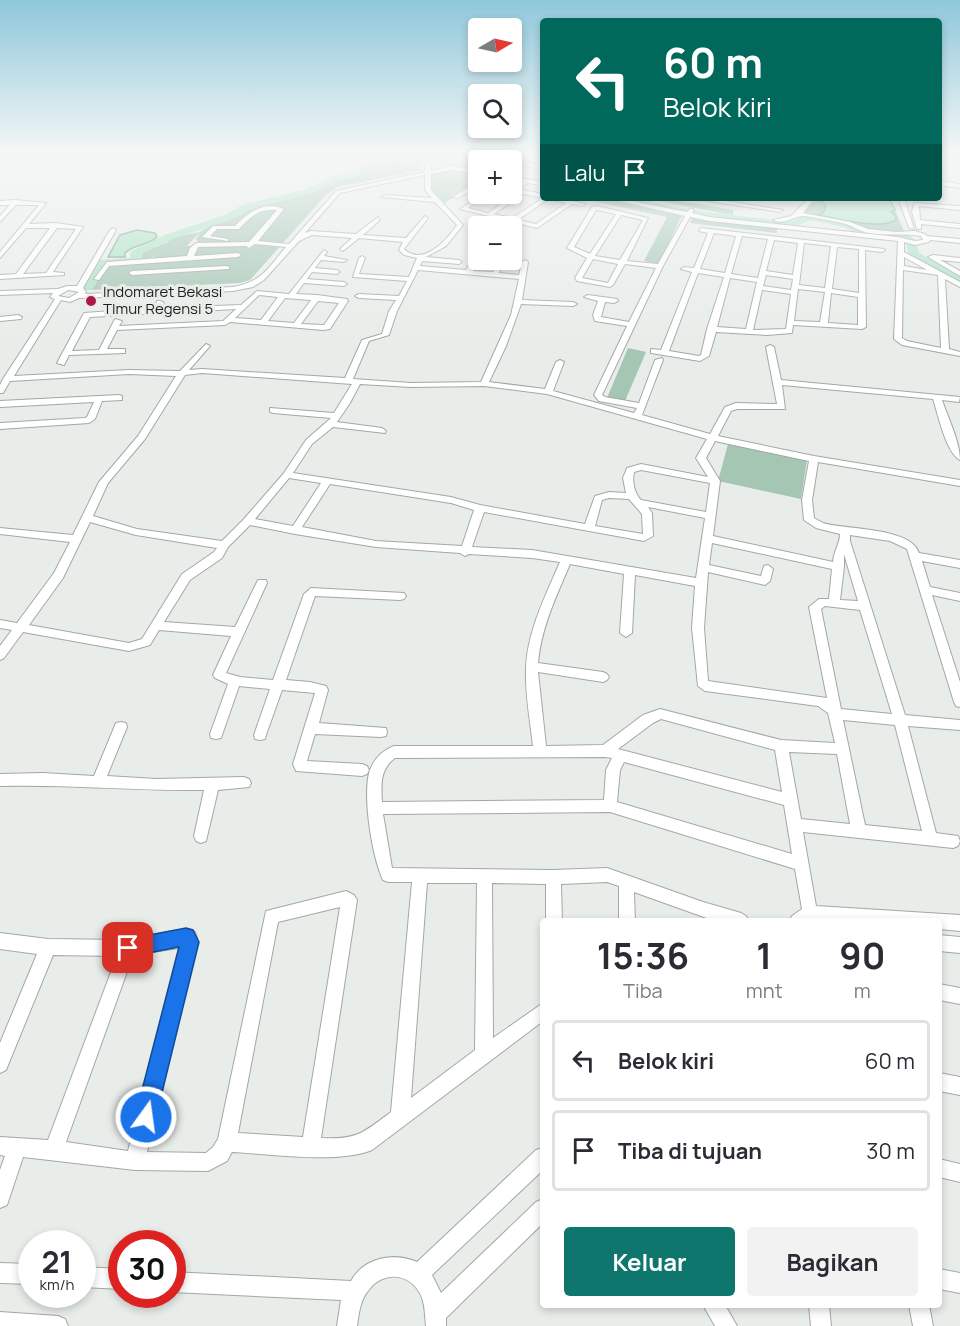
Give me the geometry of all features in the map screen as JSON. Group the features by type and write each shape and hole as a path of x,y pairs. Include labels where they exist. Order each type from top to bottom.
{"street":[{"path":"0,256 33,216"},
{"path":"237,228 248,216"},
{"path":"136,263 131,275 224,271 275,216"},
{"path":"0,293 164,291 249,282 288,246 313,216"},
{"path":"297,239 315,216"},
{"path":"0,624 129,646 146,642 158,626 186,577 195,568 211,561 248,521 287,475 309,442 333,420 346,403 366,340 385,334 399,298 421,258 437,252 460,225 451,216"},
{"path":"522,223 538,226 552,216"},
{"path":"573,224 585,216"},
{"path":"589,216 570,248 582,256 660,266"},
{"path":"618,216 578,278 581,282 610,285 646,219 632,216"},
{"path":"642,406 602,399 598,395 660,266 687,216"},
{"path":"715,216 908,242 926,239 960,243"},
{"path":"727,216 787,221 797,216"},
{"path":"811,216 848,223 867,231 896,234 913,229 960,226"},
{"path":"908,216 913,229 926,239"},
{"path":"913,229 915,216"},
{"path":"425,218 402,247 402,252 421,258 459,262"},
{"path":"343,249 378,219"},
{"path":"18,276 56,225"},
{"path":"25,226 80,227 49,274"},
{"path":"226,240 205,237 215,227 245,229"},
{"path":"788,227 788,240"},
{"path":"0,300 70,300 81,292 113,230"},
{"path":"254,230 263,231"},
{"path":"700,230 882,250"},
{"path":"637,416 698,271 711,232"},
{"path":"190,258 196,245 252,243 288,246 311,233 407,240"},
{"path":"654,351 662,357 702,358 729,275 739,235"},
{"path":"748,331 771,238"},
{"path":"711,329 789,331 801,242"},
{"path":"908,242 902,253 900,267 898,339 960,354"},
{"path":"824,324 830,291 834,245"},
{"path":"789,323 862,327 862,248"},
{"path":"902,253 960,285"},
{"path":"97,279 107,264 238,255"},
{"path":"263,323 302,281 322,255 344,260"},
{"path":"960,260 931,257 960,274"},
{"path":"362,258 355,276 410,279"},
{"path":"484,384 504,343 522,287 525,262"},
{"path":"900,267 941,274"},
{"path":"417,268 522,277"},
{"path":"684,269 861,295"},
{"path":"310,270 337,272"},
{"path":"495,275 497,270"},
{"path":"0,277 63,274"},
{"path":"941,274 945,352"},
{"path":"762,280 794,285"},
{"path":"302,281 344,284"},
{"path":"0,391 56,299 55,294 60,291"},
{"path":"158,310 164,291"},
{"path":"114,328 225,323 231,320 255,293 344,301 325,328 231,320"},
{"path":"359,296 399,298"},
{"path":"296,326 317,297"},
{"path":"588,297 614,302"},
{"path":"602,300 597,315 598,319 632,326"},
{"path":"517,302 573,304"},
{"path":"61,363 87,315 243,307"},
{"path":"102,352 122,313"},
{"path":"1,321 18,318"},
{"path":"0,655 59,575 104,483 142,437 182,373 206,346"},
{"path":"770,347 782,407 731,407 711,437 701,458 715,481 706,538 698,628 702,683 705,686 821,701 834,712 960,725"},
{"path":"66,353 122,351"},
{"path":"548,392 560,362"},
{"path":"7,380 129,372 202,371 411,385 484,384 548,392 711,437 814,459 959,485"},
{"path":"777,382 959,399"},
{"path":"937,397 960,457"},
{"path":"0,414 3,404 119,398"},
{"path":"0,426 86,422 91,419 99,399"},
{"path":"273,410 382,431"},
{"path":"814,459 807,500 807,516 814,523 845,536 902,540 912,547 960,702"},
{"path":"287,475 451,500 480,508 646,537 647,513 645,508 633,499 628,478 630,470 634,467 715,481"},
{"path":"295,531 327,481"},
{"path":"589,528 598,498 609,495 709,516"},
{"path":"465,552 480,508"},
{"path":"86,517 136,532 224,545"},
{"path":"248,521 376,544 465,552 532,554 701,583"},
{"path":"0,531 75,539"},
{"path":"834,603 839,550 845,536"},
{"path":"845,536 900,720 931,839"},
{"path":"706,538 839,567"},
{"path":"916,556 960,564"},
{"path":"540,752 532,655 539,629 566,560"},
{"path":"703,567 765,580 768,569"},
{"path":"626,633 630,571"},
{"path":"262,583 237,632 219,675 235,680 278,683 322,690 301,767 362,770"},
{"path":"926,590 960,597"},
{"path":"260,735 312,592 400,596"},
{"path":"859,832 815,607 823,602 865,606"},
{"path":"158,626 237,632"},
{"path":"533,667 603,677"},
{"path":"216,734 235,680"},
{"path":"605,751 648,719 660,714 781,746 841,749"},
{"path":"98,782 121,727"},
{"path":"310,728 381,732"},
{"path":"781,746 802,864 803,917 837,918"},
{"path":"731,918 607,875 420,877 388,875 384,869 376,808 375,774 387,755 394,752 605,751 791,801"},
{"path":"610,806 613,770 620,755"},
{"path":"0,780 156,785 244,783"},
{"path":"201,836 213,784"},
{"path":"376,808 610,806 802,864"},
{"path":"795,825 953,841"},
{"path":"484,1054 485,876"},
{"path":"400,1117 420,877"},
{"path":"553,877 554,918"},
{"path":"626,882 627,918"},
{"path":"0,1197 8,1147 54,1150 135,1161 208,1162 220,1154 228,1142 271,916 346,898 349,900 310,1148"},
{"path":"942,921 960,923"},
{"path":"0,941 48,947 128,948 186,937 190,942 135,1161"},
{"path":"942,943 960,945"},
{"path":"0,1064 48,947"},
{"path":"54,1150 128,948"},
{"path":"942,993 960,996"},
{"path":"228,1142 310,1148 338,1148 365,1143 540,1013"},
{"path":"942,1083 960,1086"},
{"path":"419,1274 540,1160"},
{"path":"942,1169 960,1173"},
{"path":"436,1319 540,1212"},
{"path":"347,1326 347,1317 356,1291 366,1277 379,1268 393,1264 407,1266 419,1274 431,1291 436,1319"},
{"path":"0,1273 18,1274"},
{"path":"942,1280 960,1283"},
{"path":"186,1283 356,1291"},
{"path":"715,1308 727,1326"},
{"path":"819,1308 821,1326"},
{"path":"920,1308 923,1326"},
{"path":"0,1322 58,1326"}],"shaded area":[{"path":"234,216 307,216 250,280 240,283 93,290 90,287 106,263 150,261 156,254 149,260 141,260 142,252 166,243 174,237 200,232 187,246 192,246 198,241 196,239 201,231"},
{"path":"662,216 682,216 659,264 644,261 667,217"},
{"path":"814,216 898,216 904,231 895,233 867,230 848,222"},
{"path":"823,216 896,216 896,220 880,224"},
{"path":"692,218 777,228 777,233 690,223"},
{"path":"137,230 155,233 157,237 128,250 125,257 108,257 120,235"},
{"path":"628,348 646,352 625,401 607,398"},
{"path":"728,444 807,460 801,499 718,481"}],"waterway":[{"path":"88,287 103,262 136,261 135,253 148,246 231,216"},
{"path":"713,216 790,225 810,217 847,225 859,231 904,236 910,241 914,255 960,280"}],"place":[{"name":"Indomaret Bekasi TImur Regensi 5","path":"91,301"}],"route":[{"path":"128,948 186,937 190,942 146,1117"}]}
